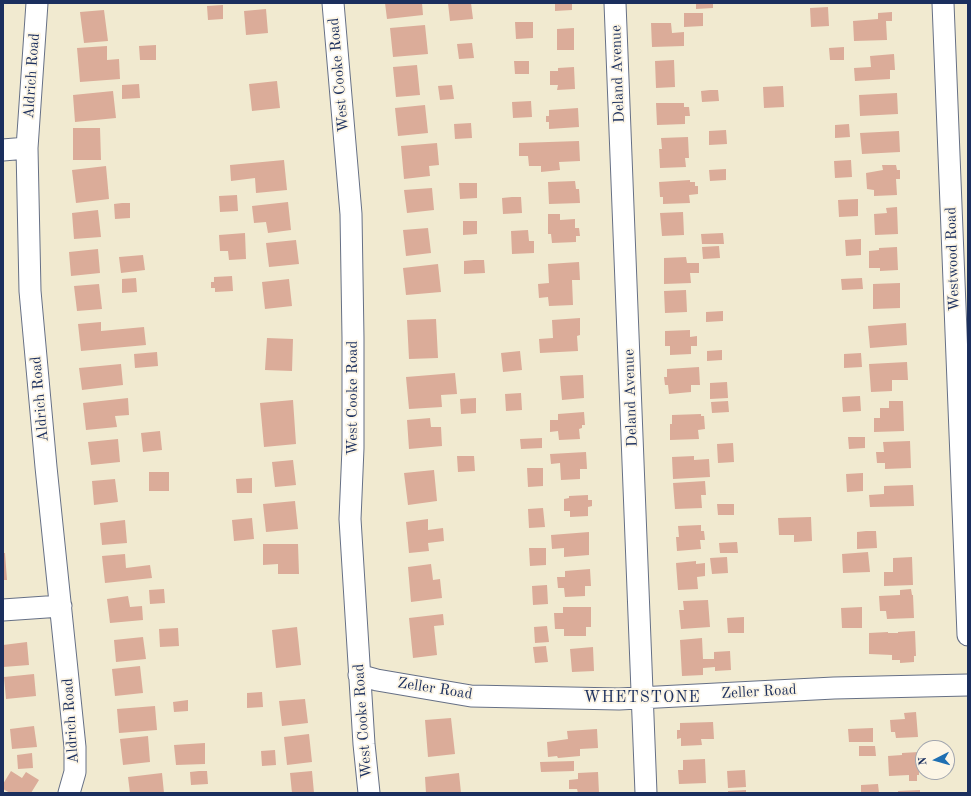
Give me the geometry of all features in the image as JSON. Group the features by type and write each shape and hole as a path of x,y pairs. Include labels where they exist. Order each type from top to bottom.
{"street":[{"name":"Aldrich Road","path":"37,3 27,148 30,291 46,467 75,747 75,772 69,793"},
{"name":"West Cooke Road","path":"333,3 351,214 353,448 350,519 369,793"},
{"name":"Deland Avenue","path":"615,3 646,793"},
{"name":"Westwood Road","path":"943,3 968,635"},
{"path":"3,150 27,148"},
{"path":"3,610 61,606"},
{"name":"Zeller Road","path":"360,674 377,680 471,696 619,699 834,688 968,685"}],"building":[{"path":"385,3 422,3 423,15 387,19"},
{"path":"448,3 471,3 473,19 450,21"},
{"path":"555,3 572,3 572,10 555,11"},
{"path":"696,3 713,3 713,8 696,9"},
{"path":"223,5 223,19 208,20 207,6"},
{"path":"828,7 829,26 811,27 810,8"},
{"path":"266,9 268,33 246,35 244,11"},
{"path":"104,10 108,41 84,43 80,12"},
{"path":"892,12 892,21 886,21 887,40 854,41 853,21 878,19 878,13"},
{"path":"684,13 703,13 703,26 684,27"},
{"path":"515,22 533,22 533,38 516,39"},
{"path":"651,23 671,23 672,33 684,32 684,46 652,47"},
{"path":"425,25 428,54 393,57 390,28"},
{"path":"574,28 574,50 557,50 557,29"},
{"path":"472,43 474,58 459,59 457,44"},
{"path":"156,45 156,60 140,60 139,46"},
{"path":"107,46 107,60 119,59 120,79 80,82 77,48"},
{"path":"844,47 844,60 830,60 829,48"},
{"path":"894,54 895,70 890,70 890,79 855,81 854,68 871,67 870,56"},
{"path":"674,60 675,87 656,88 655,61"},
{"path":"514,61 529,61 529,74 515,74"},
{"path":"417,65 420,95 396,97 393,67"},
{"path":"574,67 575,89 557,90 558,85 550,85 550,71 558,71 558,68"},
{"path":"277,81 280,108 252,111 249,84"},
{"path":"139,84 140,98 122,99 122,85"},
{"path":"452,85 454,99 440,100 438,86"},
{"path":"783,86 784,107 764,108 763,87"},
{"path":"718,90 719,101 702,102 701,91"},
{"path":"113,91 116,118 75,122 73,95"},
{"path":"897,93 898,114 860,116 859,95"},
{"path":"531,101 532,117 513,118 512,102"},
{"path":"656,103 684,103 684,107 689,107 690,116 685,116 685,124 657,125"},
{"path":"425,105 428,133 398,136 395,108"},
{"path":"578,108 579,127 549,129 549,122 546,122 546,116 549,116 549,110"},
{"path":"471,123 472,138 455,139 454,124"},
{"path":"849,124 850,137 835,138 835,125"},
{"path":"73,128 100,128 101,160 73,160"},
{"path":"726,130 727,144 709,145 709,131"},
{"path":"899,131 900,152 862,154 860,133"},
{"path":"688,137 689,158 685,158 686,167 660,168 659,149 662,149 661,138"},
{"path":"579,141 580,161 559,162 560,170 541,172 541,166 529,166 528,156 519,156 519,143"},
{"path":"437,143 439,165 429,166 430,176 404,179 401,146"},
{"path":"284,160 287,190 256,193 255,178 231,181 230,165"},
{"path":"851,160 852,177 835,178 834,161"},
{"path":"882,165 896,165 897,170 900,170 900,179 896,179 897,195 874,196 874,190 867,189 866,173 883,170"},
{"path":"106,166 109,199 76,203 72,170"},
{"path":"726,169 726,180 710,181 709,170"},
{"path":"690,180 690,182 695,182 695,186 698,186 698,194 689,195 690,203 663,204 663,197 660,197 659,182"},
{"path":"575,181 576,189 579,189 580,203 549,204 548,182"},
{"path":"459,183 477,183 477,198 460,199"},
{"path":"432,188 434,210 407,213 404,190"},
{"path":"237,195 238,211 220,212 219,196"},
{"path":"521,197 522,213 503,214 502,198"},
{"path":"858,199 858,216 839,217 838,200"},
{"path":"288,202 291,230 268,233 266,222 254,223 252,206"},
{"path":"130,203 130,218 115,219 114,204"},
{"path":"897,207 898,234 875,235 874,214 887,213 886,208"},
{"path":"98,210 101,237 74,239 72,213"},
{"path":"683,212 684,235 662,236 660,213"},
{"path":"548,214 560,214 560,220 575,219 575,228 579,228 580,236 576,236 576,242 552,243 551,234 548,234"},
{"path":"463,221 477,221 477,234 463,235"},
{"path":"428,228 431,253 406,256 403,230"},
{"path":"528,230 529,241 534,241 534,253 512,254 511,231"},
{"path":"245,233 246,259 229,260 228,251 220,251 219,235"},
{"path":"723,233 724,244 702,244 701,234"},
{"path":"861,239 861,255 846,256 845,240"},
{"path":"296,240 299,264 269,267 266,243"},
{"path":"719,246 720,258 703,259 702,247"},
{"path":"897,247 898,270 880,271 880,268 869,268 869,251 879,250 879,248"},
{"path":"98,249 100,273 71,276 69,252"},
{"path":"143,255 145,270 121,273 119,257"},
{"path":"686,257 687,263 699,263 699,273 690,273 691,283 664,284 664,258"},
{"path":"484,260 485,273 464,274 464,261"},
{"path":"579,262 580,280 572,280 573,305 549,306 548,297 539,298 538,284 549,283 548,264"},
{"path":"438,264 441,292 406,295 403,268"},
{"path":"232,276 233,291 215,292 215,288 211,288 211,282 214,282 214,277"},
{"path":"136,278 137,292 122,293 122,279"},
{"path":"862,278 863,289 842,290 841,279"},
{"path":"289,279 292,306 265,309 262,282"},
{"path":"900,283 900,308 873,309 873,284"},
{"path":"99,284 102,309 77,311 74,286"},
{"path":"686,290 687,312 665,313 664,291"},
{"path":"723,311 723,321 706,322 706,312"},
{"path":"580,318 580,335 577,336 578,351 540,353 539,339 553,338 552,320"},
{"path":"436,319 438,358 409,359 407,320"},
{"path":"101,322 101,331 144,327 146,345 81,351 78,324"},
{"path":"906,323 907,345 870,348 868,326"},
{"path":"690,330 690,337 697,336 697,346 691,346 691,354 670,355 670,346 665,346 665,331"},
{"path":"267,338 293,339 292,371 265,370"},
{"path":"722,350 722,360 707,361 707,351"},
{"path":"520,351 522,370 503,372 501,353"},
{"path":"157,352 158,366 135,368 134,354"},
{"path":"861,353 862,367 844,368 844,354"},
{"path":"907,362 908,380 892,380 892,391 871,392 869,364"},
{"path":"121,364 123,385 82,390 79,368"},
{"path":"699,367 700,385 691,385 691,392 669,394 668,385 665,385 664,377 667,377 667,369"},
{"path":"455,373 457,394 441,395 442,407 409,409 406,377"},
{"path":"583,375 584,398 562,400 560,376"},
{"path":"727,382 728,398 710,399 710,383"},
{"path":"521,393 522,410 506,411 505,394"},
{"path":"860,396 861,411 843,412 842,397"},
{"path":"128,398 129,415 115,416 117,427 86,430 83,403"},
{"path":"476,398 476,413 461,414 460,399"},
{"path":"293,400 296,444 264,447 260,403"},
{"path":"728,401 729,412 712,413 711,402"},
{"path":"889,401 903,401 904,431 874,432 874,418 880,418 880,408 889,408"},
{"path":"584,412 585,425 582,425 582,428 579,429 580,439 559,440 558,431 550,432 550,420 558,420 558,414"},
{"path":"701,414 701,416 704,416 705,429 698,430 699,439 670,440 670,424 672,424 672,415"},
{"path":"430,418 431,427 441,427 442,446 409,449 407,420"},
{"path":"160,431 162,450 143,452 141,433"},
{"path":"848,437 865,437 865,448 849,449"},
{"path":"542,438 542,448 521,449 520,439"},
{"path":"118,439 120,462 91,465 88,442"},
{"path":"910,441 911,468 885,469 885,463 877,463 876,452 884,452 883,442"},
{"path":"733,443 734,462 718,463 717,444"},
{"path":"586,452 587,469 580,469 580,479 561,480 560,463 551,464 550,454"},
{"path":"457,456 474,456 475,471 458,472"},
{"path":"694,456 694,460 709,459 710,477 673,479 672,457"},
{"path":"293,460 296,485 275,487 272,462"},
{"path":"527,468 543,468 543,486 528,487"},
{"path":"434,470 437,501 408,505 404,473"},
{"path":"149,472 169,472 169,491 149,491"},
{"path":"863,473 863,491 847,492 846,474"},
{"path":"252,478 252,493 237,493 236,479"},
{"path":"115,479 118,502 94,505 92,481"},
{"path":"705,481 706,495 701,495 702,508 675,509 673,483"},
{"path":"913,485 914,506 870,507 869,495 884,494 884,486"},
{"path":"588,495 588,500 592,500 592,506 588,507 588,516 570,517 570,511 564,511 564,499 569,498 569,496"},
{"path":"295,501 298,529 266,532 263,504"},
{"path":"717,504 734,504 734,515 718,515"},
{"path":"543,508 545,527 529,528 528,509"},
{"path":"811,517 812,541 794,542 794,535 779,535 778,518"},
{"path":"252,518 254,539 234,541 232,520"},
{"path":"428,519 428,530 443,528 444,541 428,543 429,551 409,553 406,522"},
{"path":"125,520 127,543 102,545 100,523"},
{"path":"701,525 701,531 704,531 705,540 700,540 701,549 677,551 676,537 679,537 678,526"},
{"path":"876,531 877,548 857,549 857,532"},
{"path":"589,532 589,555 564,557 564,548 552,549 551,535"},
{"path":"737,542 738,553 720,553 719,543"},
{"path":"263,544 298,544 299,574 278,574 278,564 263,565"},
{"path":"529,548 546,548 546,565 530,566"},
{"path":"868,552 870,572 843,573 842,554"},
{"path":"3,553 5,553 7,580 3,580"},
{"path":"125,554 126,568 150,565 152,578 105,583 102,556"},
{"path":"727,557 728,573 712,574 710,558"},
{"path":"912,557 913,585 884,586 884,572 893,572 893,558"},
{"path":"696,561 696,564 705,563 705,576 697,577 698,589 678,590 676,563"},
{"path":"431,564 433,580 440,579 442,598 411,602 408,567"},
{"path":"590,569 591,586 585,586 585,596 565,597 564,588 558,588 557,577 565,577 565,571"},
{"path":"547,585 548,604 533,605 532,586"},
{"path":"164,589 165,603 150,604 149,590"},
{"path":"911,589 913,595 914,618 887,619 886,611 880,611 879,596 900,595 900,590"},
{"path":"128,596 130,607 142,606 143,620 110,623 107,599"},
{"path":"708,600 710,627 681,629 679,610 684,610 683,601"},
{"path":"563,607 591,607 591,627 586,627 586,636 564,636 564,629 555,629 554,613 563,613"},
{"path":"862,607 862,628 842,628 841,608"},
{"path":"443,614 444,625 434,626 437,655 413,658 409,618"},
{"path":"744,617 744,633 728,633 727,618"},
{"path":"547,626 549,642 535,643 534,627"},
{"path":"297,627 301,665 276,668 272,630"},
{"path":"178,628 179,646 160,647 159,629"},
{"path":"915,631 916,656 914,656 914,662 900,663 900,660 892,660 892,655 869,654 869,633 898,633"},
{"path":"143,637 146,659 116,662 114,640"},
{"path":"702,638 703,659 714,659 714,652 730,651 731,670 715,671 715,667 703,668 703,675 682,676 680,640"},
{"path":"27,642 29,665 3,667 3,645"},
{"path":"546,646 548,662 535,663 533,647"},
{"path":"593,647 594,671 572,672 570,649"},
{"path":"140,666 143,693 115,696 112,669"},
{"path":"34,674 36,696 6,699 4,677"},
{"path":"262,692 263,707 247,708 247,693"},
{"path":"305,699 308,723 282,726 279,701"},
{"path":"188,700 188,711 174,712 173,702"},
{"path":"155,706 157,730 119,733 117,709"},
{"path":"916,712 918,737 896,738 895,732 891,732 890,720 905,719 904,713"},
{"path":"451,718 455,754 428,757 425,720"},
{"path":"713,722 714,739 701,739 702,745 681,746 681,738 677,739 677,730 680,730 680,723"},
{"path":"34,726 37,747 12,749 10,729"},
{"path":"873,728 873,742 849,742 848,729"},
{"path":"597,729 598,748 580,749 580,756 558,758 557,756 548,757 547,742 568,739 567,731"},
{"path":"309,734 312,762 287,765 284,737"},
{"path":"148,736 150,762 123,765 120,739"},
{"path":"205,743 205,764 176,765 174,745"},
{"path":"859,746 875,746 876,756 859,756"},
{"path":"275,750 276,765 262,766 261,751"},
{"path":"915,752 915,780 917,781 909,781 909,775 889,776 888,756 902,755 902,753"},
{"path":"32,753 33,768 18,769 17,755"},
{"path":"705,759 706,783 679,784 678,770 683,770 683,760"},
{"path":"574,761 574,771 541,772 540,762"},
{"path":"745,770 746,787 728,788 727,771"},
{"path":"11,771 22,778 26,772 39,780 31,793 10,793 3,789 3,784"},
{"path":"207,771 208,784 191,785 190,772"},
{"path":"312,771 314,793 292,793 290,773"},
{"path":"598,772 599,793 578,793 577,789 569,789 569,780 578,779 578,773"},
{"path":"162,773 164,793 130,793 128,777"},
{"path":"459,773 461,793 426,793 425,777"},
{"path":"878,784 879,793 861,793 861,785"},
{"path":"746,790 746,793 728,793 728,791"},
{"path":"920,790 920,793 898,793 898,791"}],"district":[{"name":"WHETSTONE","path":"642,698"}]}
